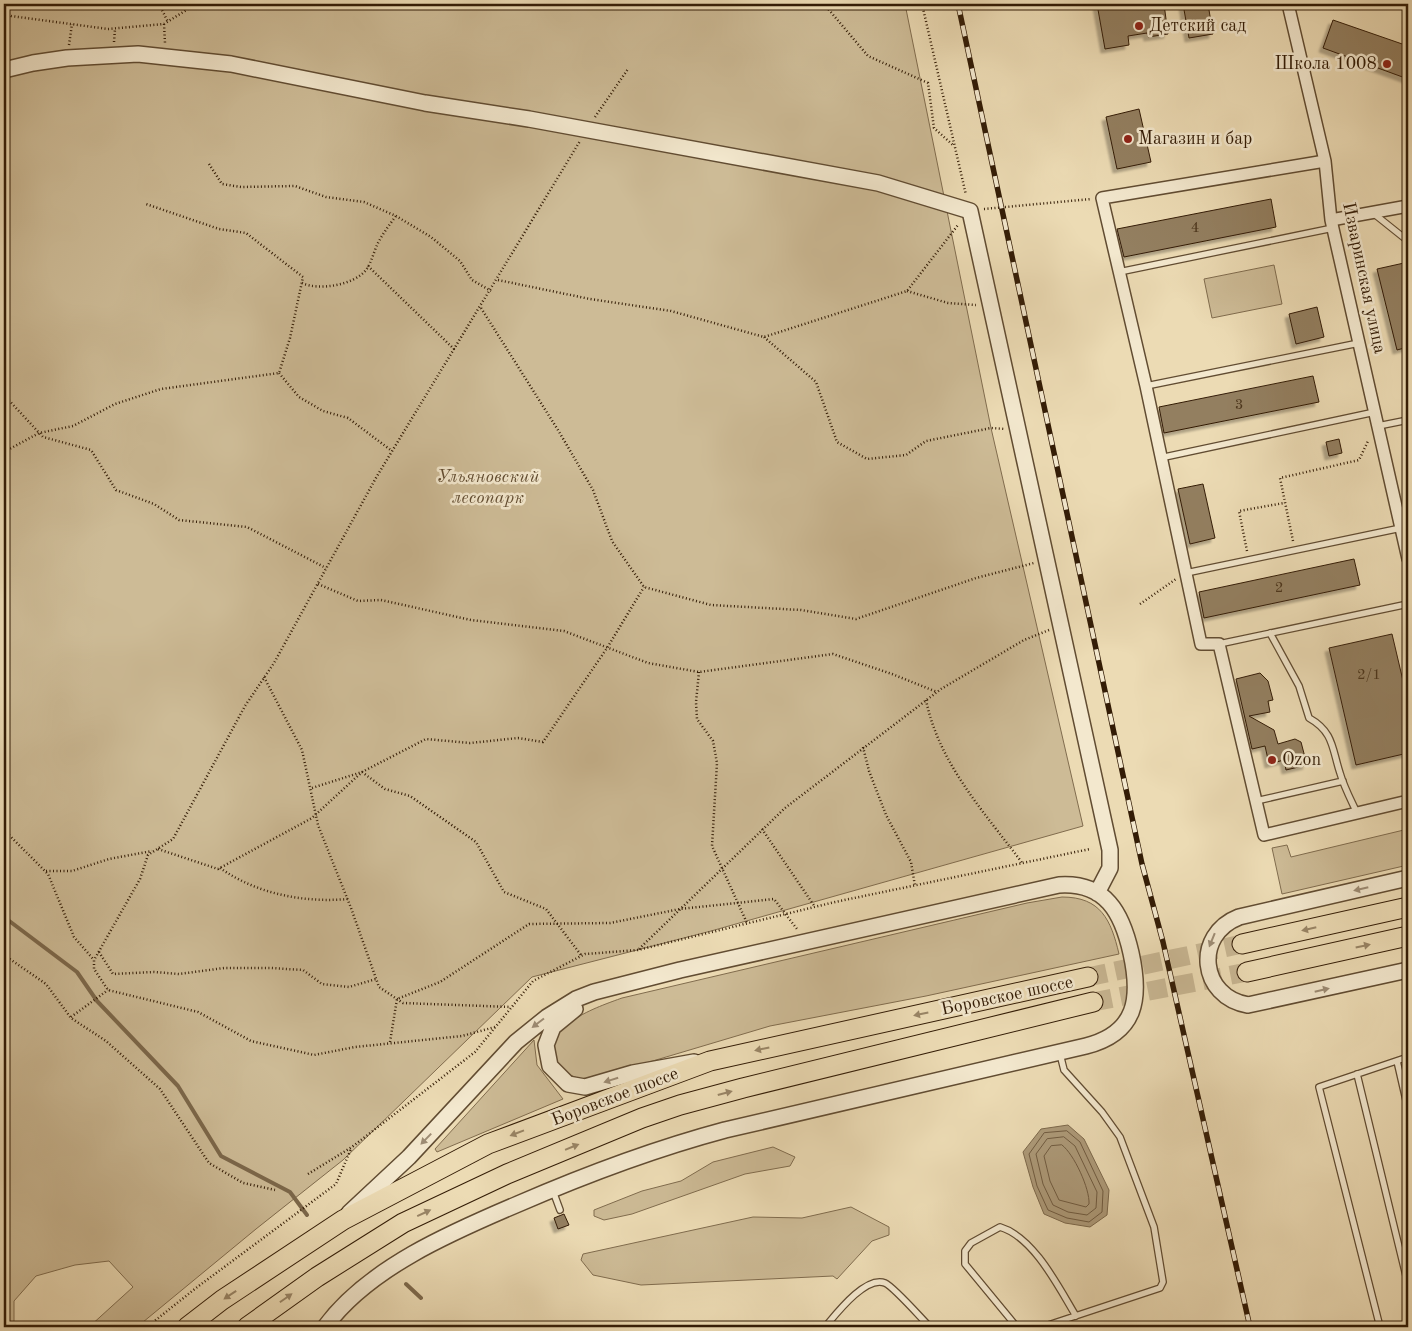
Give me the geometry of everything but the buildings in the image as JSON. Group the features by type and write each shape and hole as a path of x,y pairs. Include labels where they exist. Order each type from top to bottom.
{"main road":[{"path":"1242,944 1408,907"},
{"path":"1248,972 1408,936"},
{"name":"Боровское шоссе","path":"187,1327 230,1295 343,1220 488,1144 710,1061 1088,978"},
{"name":"Боровское шоссе","path":"247,1327 317,1277 403,1223 507,1174 642,1118 680,1105 743,1088 1093,1002"}],"street":[{"name":"Изваринская улица","path":"1288,4 1325,162 1332,224 1408,559"},
{"path":"4,70 67,58 138,54 231,64 426,103 878,183 970,211 1048,560 1111,858 1110,868 1096,893"},
{"path":"1325,162 1102,198 1146,386 1160,458 1202,644 1219,644 1264,835 1408,800"},
{"path":"1332,224 1408,206"},
{"path":"1408,878 1228,921 1218,929 1210,942 1208,954 1213,980 1219,990 1235,1002 1248,1005 1408,970"},
{"path":"325,1327 348,1300 396,1265 451,1234 552,1189 677,1143 725,1130 1060,1052 1096,1043 1112,1035 1124,1024 1136,998 1137,980 1123,921 1113,906 1096,893 1069,884 1050,886 680,970 613,987 576,999 532,1028 504,1054 409,1157 343,1220"},
{"path":"613,987 560,1020 550,1031 546,1045 548,1061 554,1072 563,1080 573,1086 585,1087 669,1065 710,1061"}],"lane":[{"path":"1373,213 1408,241"},
{"path":"1119,272 1332,224"},
{"path":"1146,386 1359,343"},
{"path":"1160,458 1377,420 1408,420"},
{"path":"1186,573 1401,528"},
{"path":"1219,644 1408,604"},
{"path":"1270,633 1299,686 1309,718 1319,724 1332,740 1343,781 1357,813"},
{"path":"1256,801 1343,781"},
{"path":"1042,1327 1160,1288 1163,1282 1154,1227 1120,1137 1102,1112 1064,1070 1060,1052"},
{"path":"1380,1327 1319,1087 1408,1057"},
{"path":"1397,1060 1408,1109"},
{"path":"1357,1074 1408,1284"},
{"path":"552,1189 560,1210"},
{"path":"1017,1327 965,1264 965,1251 972,1243 1000,1227 1010,1230 1046,1265 1076,1316"},
{"path":"825,1327 864,1286 875,1282 886,1283 930,1327"},
{"path":"664,1327 702,1325 708,1327"}],"path":[{"path":"159,4 168,22"},
{"path":"4,8 11,16 108,29 168,22 196,4"},
{"path":"824,4 868,56 928,83 934,128 955,147"},
{"path":"922,4 970,211"},
{"path":"67,58 72,24"},
{"path":"495,1027 462,1036 390,1042 314,1055 251,1041 198,1012 108,990 94,969 94,960 140,879 148,855 173,839 245,706 318,584 392,451 481,308 587,130 628,69"},
{"path":"209,164 222,184 241,187 295,186 326,197 364,202 396,216 431,237 460,260 472,280 491,291"},
{"path":"764,337 907,291 970,211 1102,198"},
{"path":"146,204 219,229 246,233 303,277 290,338 279,373"},
{"path":"302,284 311,287 338,284 357,278 368,266 378,242 396,216"},
{"path":"368,266 455,350"},
{"path":"498,280 590,299 671,310 764,337 816,382 837,442 867,459 906,455 926,441 991,428 1019,430"},
{"path":"907,291 948,303 991,306"},
{"path":"481,308 593,490 612,541 644,587 711,605 801,610 856,619 976,578 1048,560"},
{"path":"4,452 39,433 73,426 115,404 162,390 279,373"},
{"path":"279,373 299,397 323,411 348,418 392,451"},
{"path":"4,395 43,437 92,450 116,490 154,504 180,520 247,528 326,568"},
{"path":"1294,550 1280,478 1359,460 1377,420"},
{"path":"1248,560 1239,511 1284,503"},
{"path":"1140,604 1186,573"},
{"path":"318,584 358,601 381,600 471,620 564,631 648,663 699,672 833,654 937,692"},
{"path":"311,788 362,772 426,739 470,742 518,738 543,742 607,648 644,587"},
{"path":"638,950 785,808 863,747 937,692 1024,640 1062,625"},
{"path":"699,672 696,702 697,719 714,740 717,764 712,846 746,923"},
{"path":"264,677 302,750 318,825 348,899 379,987 403,1004 512,1007"},
{"path":"926,700 931,724 948,762 1024,864"},
{"path":"863,747 869,771 886,815 911,862 915,886"},
{"path":"220,868 312,818 362,772"},
{"path":"362,772 385,789 410,796 476,842 504,892 546,909 581,956"},
{"path":"4,830 48,874 74,937 94,960"},
{"path":"762,830 815,907"},
{"path":"44,871 72,871 109,859 157,849 220,868 233,877 293,899 325,901 348,899"},
{"path":"397,999 440,982 529,924 610,923 680,909 774,899 798,930"},
{"path":"99,952 113,974 154,972 179,974 224,968 271,968 303,970 322,984 349,987 376,979"},
{"path":"4,955 46,984 71,1018 106,1041 160,1089 209,1163 243,1183 275,1190"},
{"path":"71,1018 108,990"},
{"path":"390,1042 397,999"},
{"path":"147,1327 196,1288 333,1187 352,1147"}],"green space":[{"name":"Ульяновский лесопарк","path":"4,4 905,4 991,428 1083,826 711,931 532,977 343,1160 137,1327 89,1327 133,1287 109,1261 75,1265 36,1276 14,1301 14,1327 4,1327"},
{"path":"1274,265 1282,304 1212,318 1204,279"},
{"path":"1408,829 1408,865 1282,894 1272,848 1287,845 1291,857"},
{"path":"1062,897 1086,901 1102,913 1108,921 1119,954 926,996 770,1026 589,1080 575,1077 563,1070 557,1062 553,1050 555,1038 573,1020 600,1006 622,998 1027,903"},
{"path":"534,1040 537,1065 563,1099 437,1152 435,1149"},
{"path":"773,1147 795,1157 790,1166 745,1174 632,1214 604,1220 594,1216 594,1210 642,1191 681,1181 713,1162"},
{"path":"851,1207 889,1227 889,1235 872,1241 837,1279 833,1276 641,1285 593,1275 581,1260 583,1254 753,1217 802,1218"}],"water":[{"path":"1068,1125 1084,1139 1109,1190 1107,1215 1090,1227 1065,1223 1044,1214 1033,1187 1023,1152 1041,1129"}],"waterway":[{"path":"4,917 77,972 97,1001 178,1086 221,1156 290,1192 307,1215"},
{"path":"406,1284 421,1298"}],"tunnel":[{"path":"1088,977 1242,944"},
{"path":"1093,1002 1247,972"}],"railway":[{"path":"958,4 1142,864 1163,942 1250,1327"}],"place":[{"name":"Детский сад","path":"1139,26"},
{"name":"Школа 1008","path":"1387,64"},
{"name":"Магазин и бар","path":"1128,139"},
{"name":"Ozon","path":"1272,760"}]}
